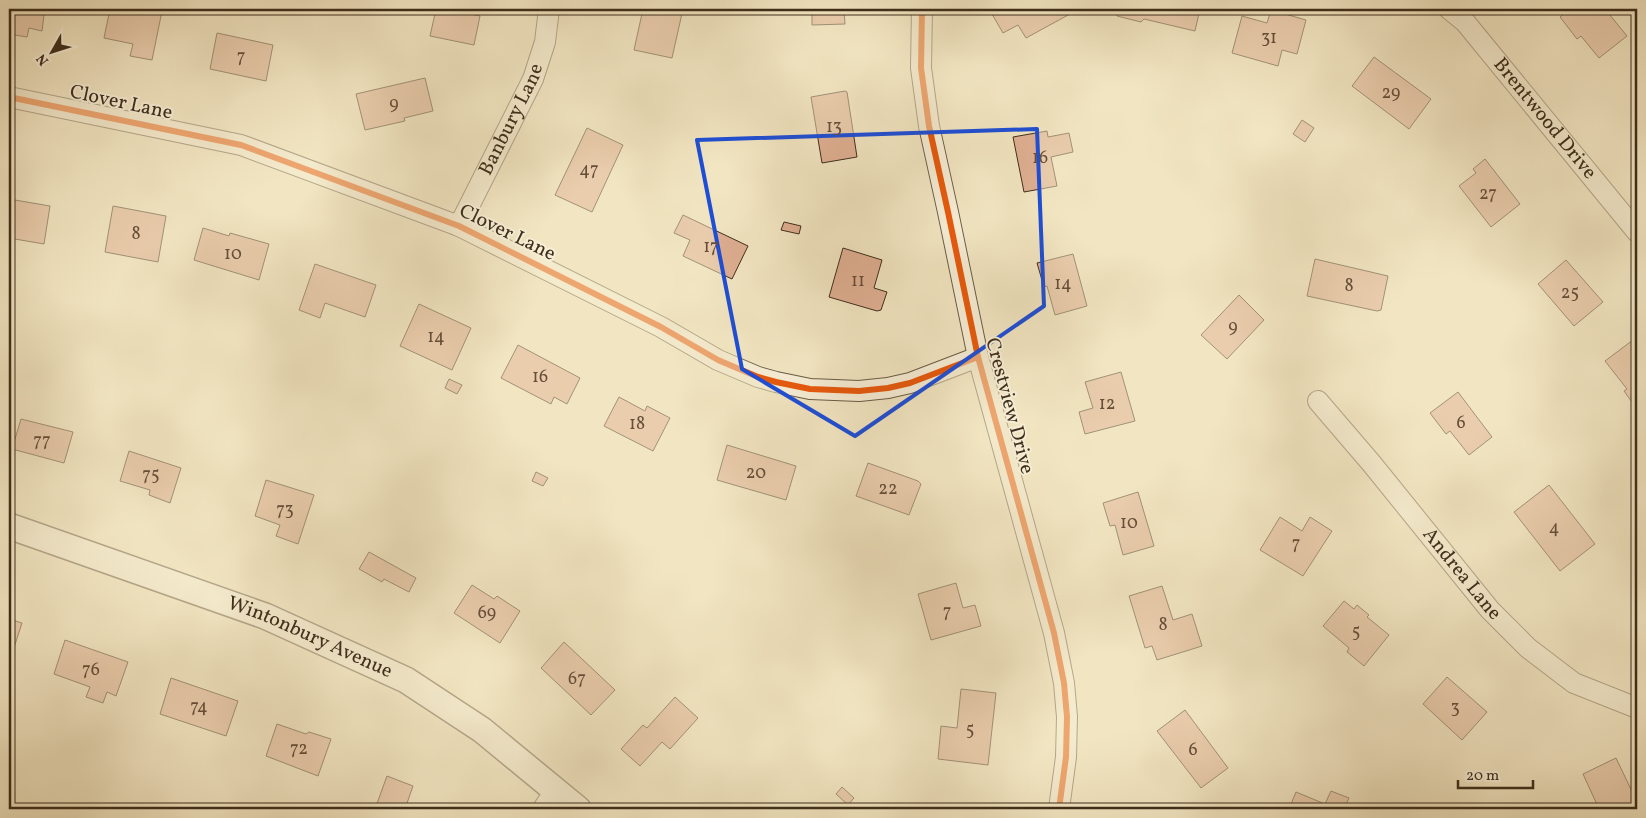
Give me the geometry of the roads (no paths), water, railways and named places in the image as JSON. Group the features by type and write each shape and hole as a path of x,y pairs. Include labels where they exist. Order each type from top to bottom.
{"street":[{"name":"Banbury Lane","path":"459,226 533,79 545,42 549,9"},
{"name":"Crestview Drive","path":"922,9 921,68 929,126 978,357 1054,633 1064,683 1067,717 1066,757 1059,809"},
{"name":"Brentwood Drive","path":"1448,9 1465,22 1637,232"},
{"name":"Clover Lane","path":"9,97 241,145 459,226 661,327 718,360 758,377 776,382 810,389 859,391 888,388 910,384 978,357"},
{"name":"Andrea Lane","path":"1318,401 1372,464 1490,610 1528,648 1574,682 1637,708"},
{"name":"Wintonbury Avenue","path":"9,526 265,616 406,680 482,730 549,799 578,809"}]}
